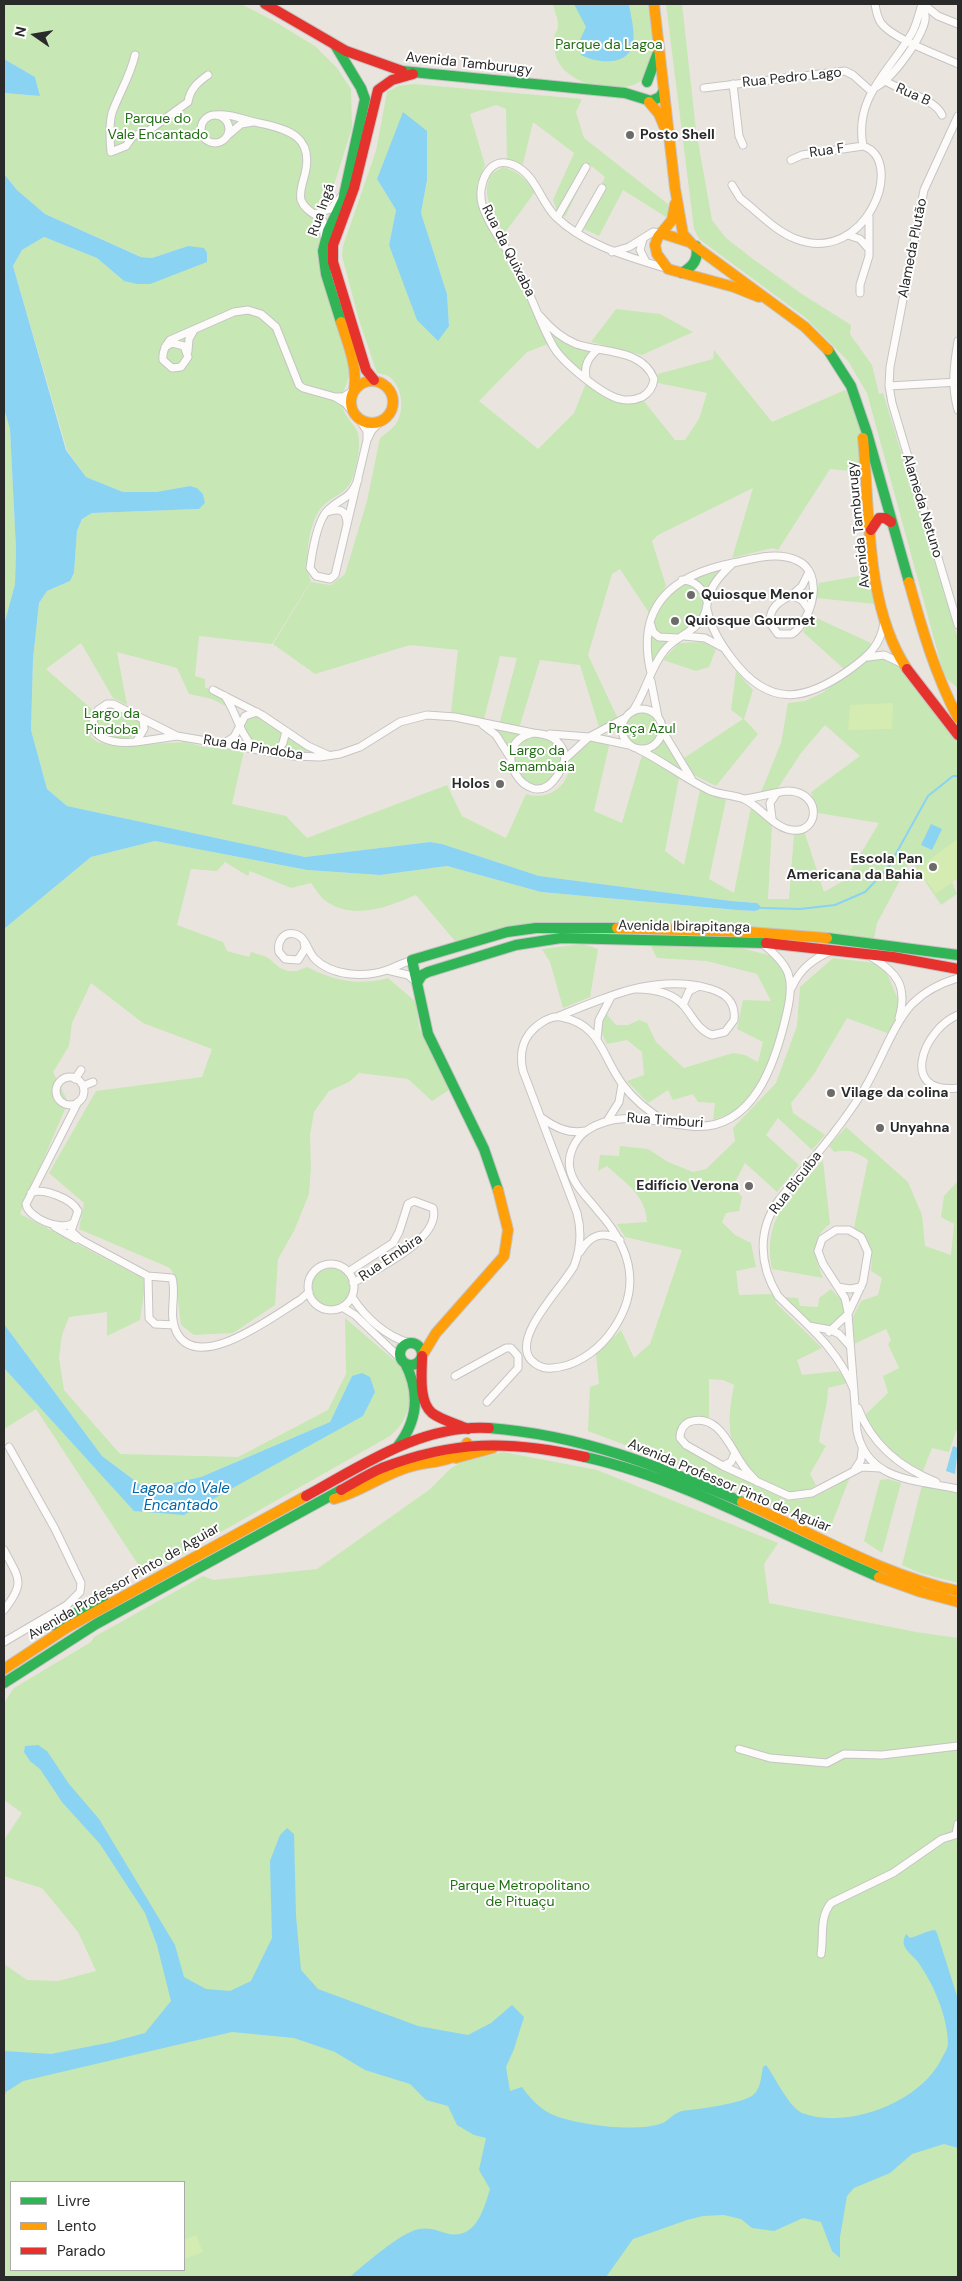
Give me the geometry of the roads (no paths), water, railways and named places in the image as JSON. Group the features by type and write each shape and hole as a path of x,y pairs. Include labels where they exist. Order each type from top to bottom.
{"main road":[{"name":"Avenida Tamburugy","path":"265,4 335,45 374,63 413,73 625,93 649,102"},
{"path":"647,82 654,67 658,43 654,4"},
{"name":"Avenida Tamburugy","path":"658,43 675,188 684,234 694,245 804,327 828,350 851,386 917,616 935,670 958,718"},
{"name":"Rua Ingá","path":"335,45 365,99 343,200 328,231 323,251 326,274 354,365 356,377 354,391"},
{"name":"Rua Ingá","path":"374,380 366,370 333,262 333,246 354,188 378,90 392,80 413,73"},
{"path":"625,93 647,82 654,82 663,89 659,98 649,102 659,114 669,138"},
{"name":"Avenida Tamburugy","path":"675,188 674,215 656,240 655,249 668,269 734,287 775,305"},
{"path":"661,233 694,245 698,252 697,262 682,273"},
{"path":"374,380 388,388 393,398 389,414 380,422 372,423 356,415 350,401 354,391 362,382 374,380"},
{"name":"Avenida Tamburugy","path":"859,410 878,584 892,642 904,665 958,735"},
{"path":"871,530 879,518 885,518 891,522"},
{"path":"915,680 929,680 935,670"},
{"name":"Avenida Ibirapitanga","path":"412,960 512,931 536,928 873,942 958,955"},
{"name":"Avenida Ibirapitanga","path":"417,983 425,973 527,942 561,938 761,938 870,956 900,958 958,969"},
{"path":"461,946 459,955 466,961"},
{"path":"446,950 452,956 451,966"},
{"path":"404,1362 414,1365 419,1362 436,1333 499,1264 504,1256 508,1230 503,1206 484,1149 428,1034 412,960"},
{"path":"398,1446 407,1436 415,1417 413,1378 404,1362 401,1350 411,1343 436,1333"},
{"path":"411,1343 420,1347 424,1399 432,1413"},
{"path":"415,1417 426,1412 432,1413 468,1429 466,1445 462,1453 449,1459"},
{"name":"Avenida Professor Pinto de Aguiar","path":"4,1669 57,1629 140,1587 398,1446 434,1435 468,1429 486,1428 530,1432 610,1451 656,1467 908,1578 958,1591"},
{"name":"Avenida Professor Pinto de Aguiar","path":"4,1683 65,1642 380,1469 408,1456 434,1449 466,1445 505,1445 570,1453 633,1470 676,1486 904,1588 958,1602"},
{"path":"322,1500 346,1496 415,1464 449,1459 505,1445"},
{"path":"57,1629 64,1620 87,1607 140,1587"}],"street":[{"path":"875,4 882,24 910,42 958,64"},
{"path":"732,185 740,198 746,203 788,235 797,239 819,243 831,242 848,235 869,214 880,186 882,170 875,156 863,146 861,134 862,116 874,90 910,42 922,4 938,16 958,24"},
{"path":"135,54 132,71 112,113 111,152 126,146 133,136 148,131 188,102 189,94 196,84 208,75"},
{"name":"Rua Pedro Lago","path":"704,88 844,71 874,90"},
{"name":"Rua B","path":"883,79 896,88 932,102 942,115"},
{"path":"733,84 739,136 743,145"},
{"path":"254,122 236,126 225,138 216,143 203,137 201,128 205,119 214,115 224,114 284,129 300,141 307,157 301,188 301,200 307,209 324,225 323,251"},
{"path":"214,115 219,116 227,123 228,128 225,138"},
{"name":"Alameda Plutão","path":"889,386 890,367 924,190 958,116"},
{"name":"Rua F","path":"791,160 802,155 863,146"},
{"name":"Rua da Quixaba","path":"540,316 559,335 575,344 626,355 640,362 652,373 653,385 644,396 631,400 622,400 607,393 560,357 551,342 516,265 485,212 481,191 482,183 488,169 502,163 510,163 521,169 533,180 557,218 577,232 612,252 668,269"},
{"path":"557,218 586,167"},
{"path":"314,214 331,208 340,198 346,186"},
{"path":"577,232 602,188"},
{"path":"860,294 860,285 867,265 869,214"},
{"path":"612,252 629,246 653,232 661,233"},
{"path":"848,235 860,239 868,248"},
{"path":"644,238 640,250 646,262"},
{"path":"194,330 189,339 188,353 184,365 172,368 163,360 165,347 170,340 234,312 248,310 262,314 276,328 299,385 334,397 345,403 367,431 367,440 358,480 347,528 336,575 327,579 313,574 311,563 321,520 331,507 350,496 358,480"},
{"path":"958,341 956,382 958,410"},
{"path":"165,347 172,343 181,343 188,353"},
{"path":"586,378 586,364 598,349"},
{"path":"889,386 956,382"},
{"name":"Alameda Netuno","path":"889,386 899,428 958,625"},
{"path":"334,397 343,397 354,391"},
{"path":"367,440 372,430 380,422"},
{"path":"325,513 336,510 343,511 346,514 347,528"},
{"path":"693,781 662,730 659,719 647,640 654,612 665,595 682,580 703,570 750,559 782,557 797,560 809,572 813,590 809,610 801,626 792,634 783,635 775,631 770,623 773,608 802,586 809,572"},
{"path":"734,563 717,580 698,624 664,651 651,675 642,698 629,714 622,730 625,739 634,747 717,793 744,799 790,791 802,794 814,805 814,816 808,825 798,831 785,829 744,799"},
{"path":"682,580 690,580 705,593 711,625 724,648 750,681 758,687 781,694 816,690 868,656 881,636 885,617"},
{"path":"792,595 802,600 809,610"},
{"path":"651,623 653,632 659,637 706,638 724,648"},
{"path":"868,656 884,656 904,665"},
{"path":"213,690 257,712 308,746 329,756"},
{"path":"225,696 240,724 243,735 255,749"},
{"name":"Rua da Pindoba","path":"178,736 136,742 118,742 102,738 95,731 95,715 102,707 113,704 178,736 306,757 329,756 360,747 400,722 427,715 440,714 481,724 533,733"},
{"path":"481,724 496,735 510,757 521,782 536,789 542,789 554,781 565,759 590,737 629,714 644,710 653,712 659,719"},
{"path":"223,744 234,737 248,713 257,712"},
{"path":"136,742 144,729 143,720"},
{"path":"510,757 517,740 533,733 590,737 647,748 656,743 662,730"},
{"path":"276,753 283,743 286,732"},
{"path":"546,734 560,744 565,759"},
{"path":"772,818 770,803 776,794"},
{"path":"304,941 304,954 294,961 285,960 279,952 280,939 293,933 301,937 304,941 310,953 319,962"},
{"name":"Rua Timburi","path":"761,938 787,968 791,989"},
{"name":"Rua Timburi","path":"526,1352 535,1364 542,1367 555,1368 587,1356 606,1339 620,1318 629,1289 629,1262 621,1241 576,1184 569,1168 572,1150 580,1136 587,1130 606,1121 639,1117 692,1126 716,1123 734,1115 750,1103 758,1094 768,1073 784,1025 791,989 797,977 808,964 834,950"},
{"name":"Rua Bicuíba","path":"870,956 890,969 900,984 902,1002 898,1024"},
{"name":"Avenida Ibirapitanga","path":"294,961 319,962 333,970 354,974 386,970 412,960"},
{"name":"Avenida Ibirapitanga","path":"386,970 408,975 417,983"},
{"name":"Rua Bicuíba","path":"854,1390 838,1358 823,1339 778,1296 772,1286 763,1259 764,1232 772,1209 830,1139 855,1103 875,1070 898,1024 921,995 943,983 958,978"},
{"path":"578,1254 581,1232 577,1213 523,1071 521,1054 523,1045 532,1030 539,1024 557,1016 612,996 636,989 666,982 700,986 715,990 730,999 735,1012 731,1026 718,1035 706,1033 683,1005 656,990 636,989"},
{"path":"683,1005 689,991 700,986"},
{"path":"598,1039 599,1020 612,996"},
{"path":"958,1015 948,1020 935,1033 924,1052 921,1069 923,1076 932,1085 958,1088"},
{"path":"557,1016 569,1018 587,1027 598,1039 622,1084 644,1107 666,1122"},
{"path":"75,1079 81,1070"},
{"path":"78,1102 72,1105 65,1104 59,1100 58,1086 62,1080 68,1078 75,1079 83,1086 84,1093 26,1204 28,1210 74,1239 82,1240"},
{"path":"83,1086 93,1082"},
{"path":"606,1121 619,1102 622,1084"},
{"path":"542,1118 560,1129 578,1132 587,1130"},
{"path":"41,1174 42,1185 50,1193"},
{"path":"31,1193 39,1190 50,1193 77,1208 77,1215 71,1231 82,1240 148,1276 172,1278 174,1325 180,1337 191,1344 220,1345 235,1340 300,1300 309,1292 312,1275 322,1267 334,1265 348,1272 353,1283 352,1297 342,1307 329,1310 300,1300"},
{"name":"Rua Embira","path":"348,1272 393,1243 399,1232 408,1204 414,1201 433,1208 434,1216 424,1237 353,1283"},
{"path":"54,1226 64,1228 73,1223"},
{"path":"823,1339 848,1313 860,1287 868,1260 866,1244 861,1237 855,1232 842,1229 826,1235 819,1245 818,1251 823,1264 845,1298 848,1313"},
{"path":"518,1356 526,1352 525,1344 529,1331 568,1276 578,1254 589,1239 608,1235 621,1241"},
{"path":"148,1276 149,1318 155,1324 174,1325"},
{"path":"838,1286 850,1289 860,1287"},
{"path":"309,1292 317,1305"},
{"path":"352,1297 361,1309 394,1339 411,1343"},
{"path":"342,1307 355,1315 404,1362"},
{"name":"Rua Bicuíba","path":"848,1313 859,1441 862,1450 880,1468 895,1475 927,1484 958,1489"},
{"path":"809,1326 831,1330 838,1334 851,1349 847,1356 838,1358"},
{"path":"455,1376 506,1348 511,1348 520,1361 518,1368 487,1402"},
{"name":"Rua Bicuíba","path":"856,1401 870,1433 879,1445 902,1464 943,1486"},
{"path":"757,1482 748,1473 725,1435 713,1425 696,1421 685,1424 680,1433 682,1442 723,1466 782,1495 796,1496 812,1493 862,1467 880,1468"},
{"path":"859,1441 863,1435 870,1433"},
{"path":"4,1642 58,1610 80,1592 81,1583 80,1577 55,1529 9,1447"},
{"path":"854,1470 861,1460 862,1450"},
{"path":"723,1466 731,1462 735,1453"},
{"path":"895,1475 901,1471 902,1464"},
{"path":"4,1550 16,1574 19,1587 15,1596 4,1610"},
{"path":"58,1610 64,1620"},
{"path":"48,1616 65,1642"},
{"path":"739,1749 770,1758 827,1764 844,1754 882,1755 958,1746"},
{"path":"821,1954 822,1923 831,1903 893,1873 937,1842 957,1834 958,1824"}],"water":[{"path":"574,4 629,4 634,34 633,44 625,57 618,60 603,61 581,55 579,42 586,27"},
{"path":"4,59 35,77 40,96 4,93"},
{"path":"403,112 427,131 427,180 421,213 447,294 449,326 438,341 417,320 389,245 396,210 377,179"},
{"path":"4,174 17,190 45,214 141,257 152,258 188,246 204,248 207,253 207,262 150,284 124,281 97,258 44,237 22,250 13,266 66,450 86,477 123,492 156,492 190,486 197,488 203,494 205,503 199,509 92,513 82,519 77,531 74,573 70,581 47,591 39,603 33,659 31,730 47,789 67,806 305,857 430,842 442,844 539,876 757,903 762,908 755,911 737,910 541,892 447,866 380,875 307,870 155,841 91,857 4,929 4,625 15,584 16,549 10,429 4,409"},
{"path":"931,824 942,829 932,850 921,845"},
{"name":"Lagoa do Vale Encantado","path":"4,1324 102,1456 146,1489 201,1477 330,1422 352,1376 362,1373 370,1377 375,1392 363,1416 184,1515 134,1511 4,1368"},
{"path":"953,1446 958,1448 955,1474 946,1471"},
{"path":"38,1745 47,1751 69,1784 99,1819 175,1945 184,1977 206,1989 230,1991 251,1981 272,1938 270,1861 280,1835 287,1828 294,1834 296,1916 301,1970 318,1989 418,2026 468,2035 491,2023 512,2005 524,2017 506,2067 510,2091 522,2087 534,2102 545,2111 573,2121 606,2126 652,2126 663,2123 682,2111 739,2101 756,2092 763,2067 766,2065 792,2105 802,2113 820,2117 840,2118 880,2109 899,2100 916,2089 931,2075 948,2045 945,2022 934,1990 924,1971 904,1944 906,1934 910,1938 935,1930 958,1999 958,2148 944,2144 912,2154 890,2173 854,2188 847,2196 840,2237 840,2258 832,2251 821,2222 803,2218 774,2231 752,2228 741,2219 724,2215 703,2216 687,2220 633,2239 606,2277 350,2277 383,2250 402,2236 411,2232 427,2229 449,2234 466,2232 477,2221 488,2197 490,2189 479,2170 486,2138 474,2135 457,2125 448,2106 426,2100 410,2084 365,2070 335,2052 294,2038 232,2032 23,2081 6,2092 4,2097 4,2051 51,2054 112,2042 145,2033 171,2001 157,1945 145,1913 100,1844 62,1802 40,1769 30,1761 24,1752 25,1746"}],"waterway":[{"path":"762,908 800,909 835,905 865,892 888,868 928,796 953,776 958,776"}],"place":[{"name":"Posto Shell","path":"630,135"},
{"name":"Quiosque Menor","path":"691,595"},
{"name":"Quiosque Gourmet","path":"675,621"},
{"name":"Holos","path":"500,784"},
{"name":"Escola Pan Americana da Bahia","path":"933,867"},
{"name":"Vilage da colina","path":"831,1093"},
{"name":"Unyahna","path":"880,1128"},
{"name":"Edifício Verona","path":"749,1186"}],"park label":[{"name":"Parque da Lagoa","path":"609,45"},
{"name":"Parque do Vale Encantado","path":"158,128"},
{"name":"Largo da Pindoba","path":"112,722"},
{"name":"Praça Azul","path":"642,729"},
{"name":"Largo da Samambaia","path":"537,760"},
{"name":"Parque Metropolitano de Pituaçu","path":"520,1894"}]}
